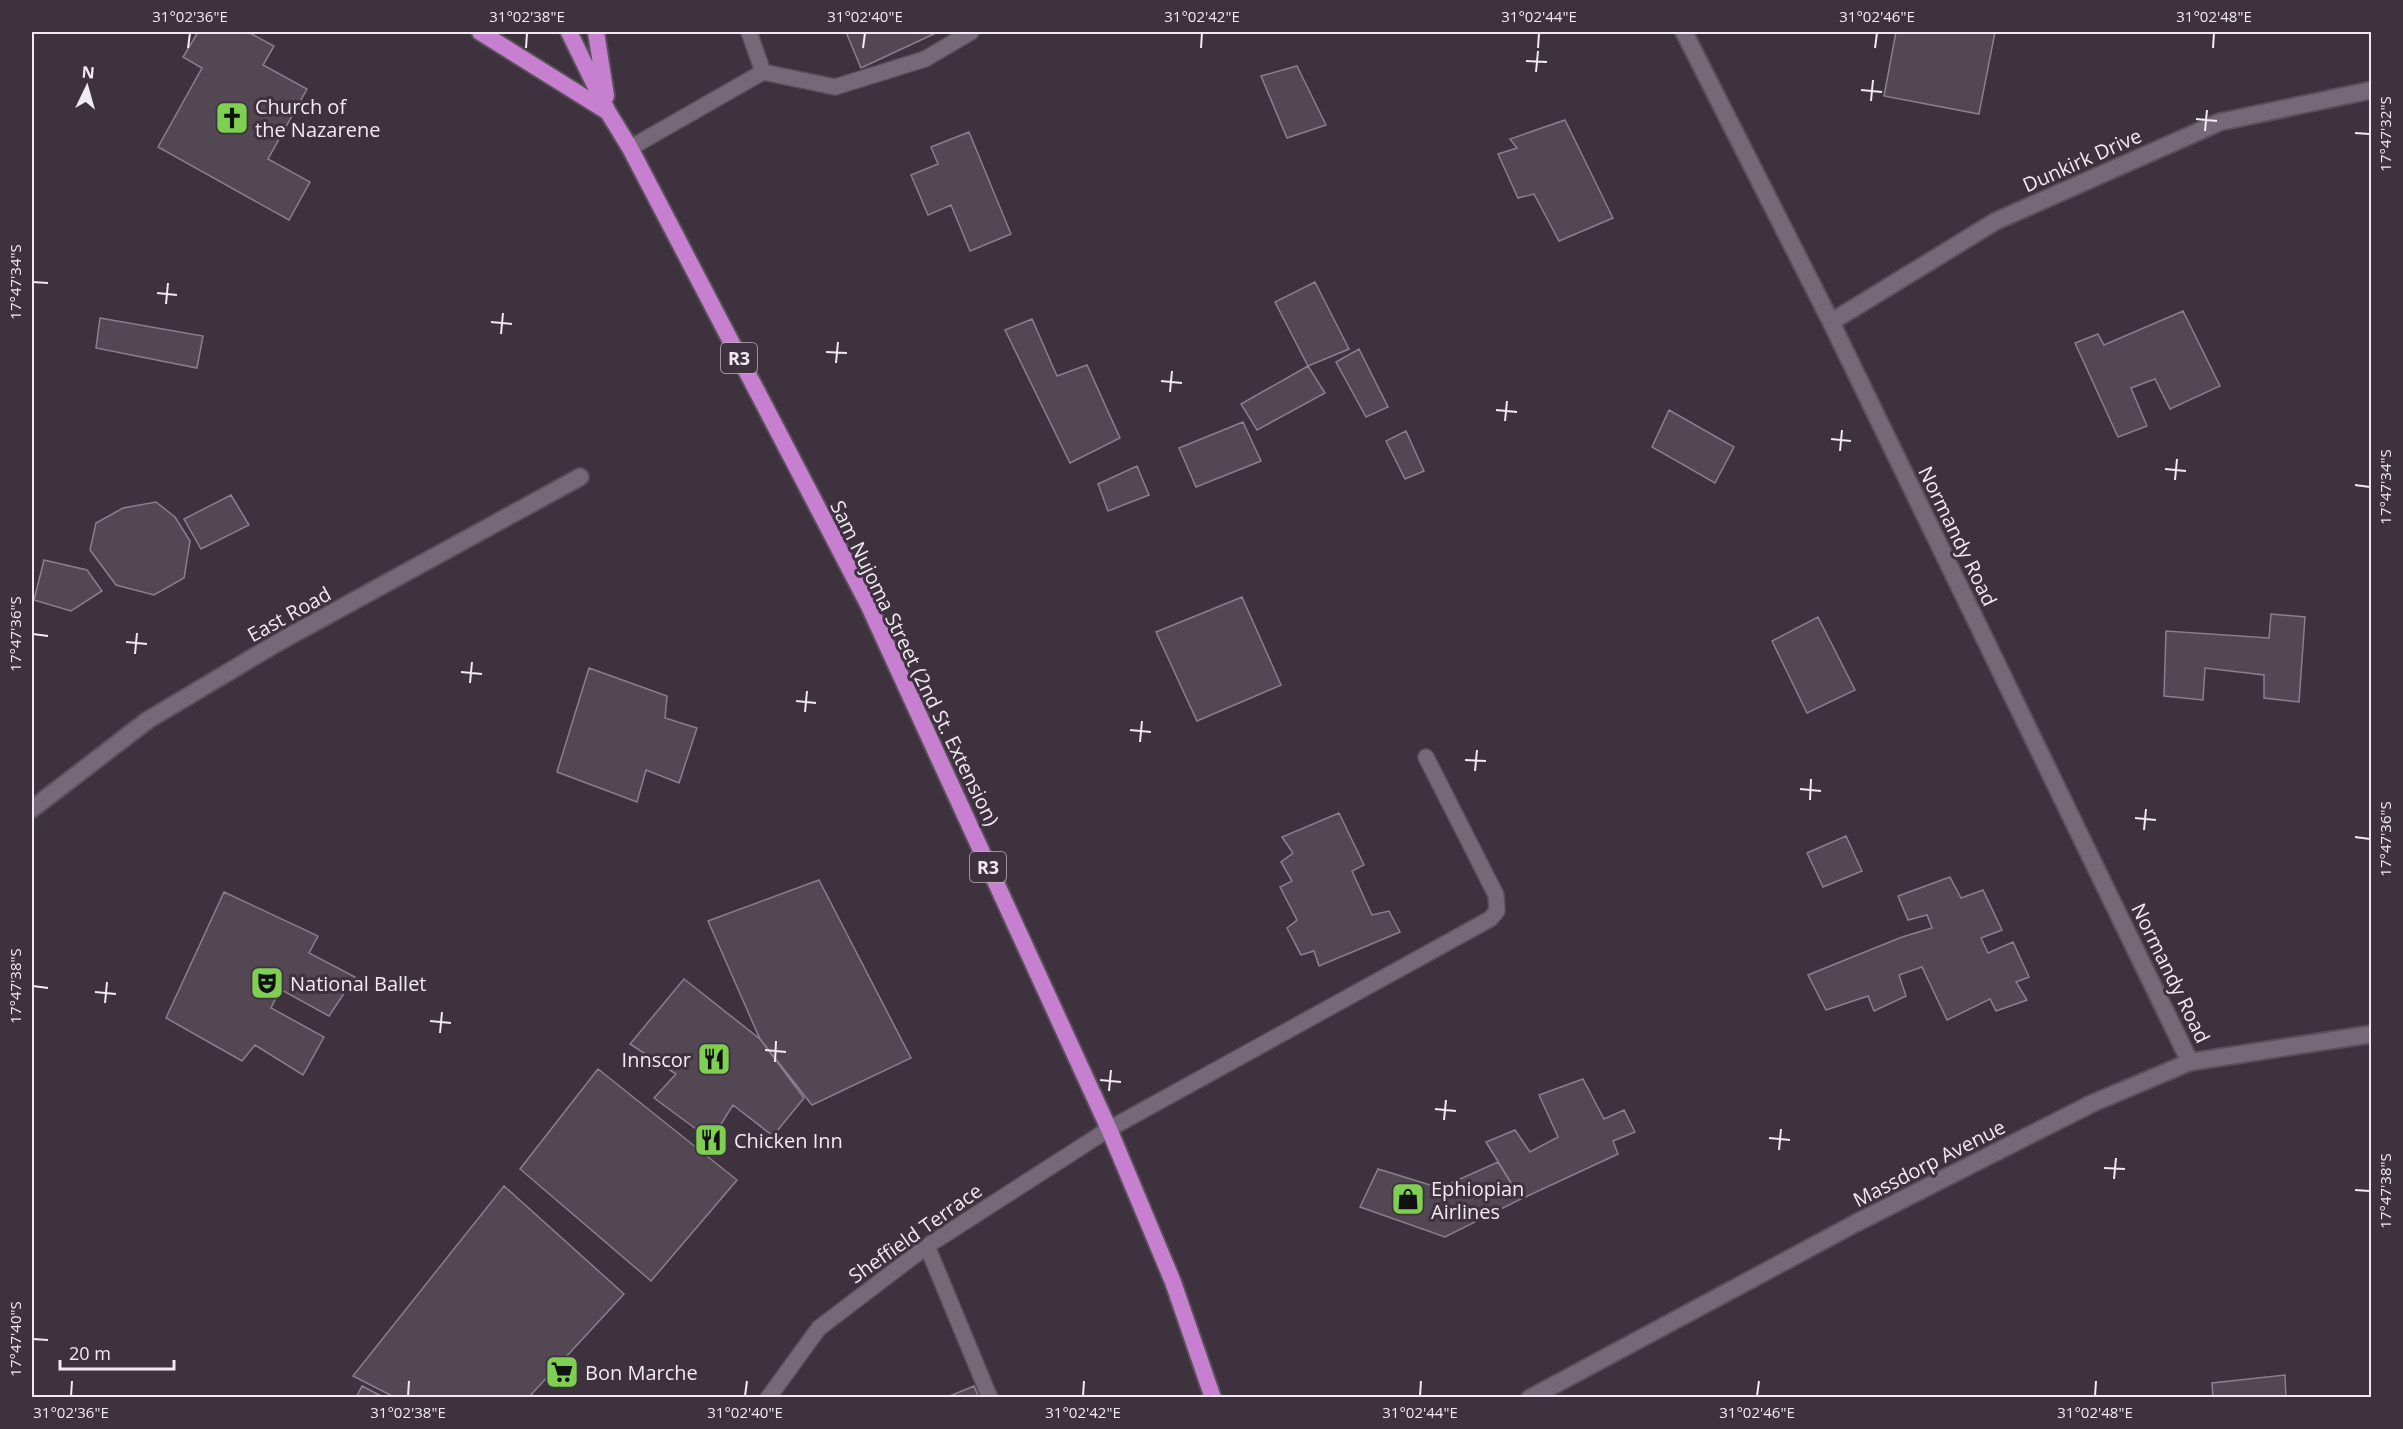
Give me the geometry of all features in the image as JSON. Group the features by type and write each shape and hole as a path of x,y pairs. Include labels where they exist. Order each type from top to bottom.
{"highway":[{"path":"480,32 608,112"},
{"name":"Sam Nujoma Street (2nd St. Extension)","path":"569,32 608,112 630,148 868,604 1109,1130 1173,1282 1213,1398"},
{"path":"596,32 608,112"}],"street":[{"name":"Normandy Road","path":"1684,32 1831,322 2190,1062"},
{"name":"Dunkirk Drive","path":"1831,322 1996,221 2220,122 2372,90"},
{"name":"East Road","path":"32,809 148,720 277,643 580,477"},
{"name":"Massdorp Avenue","path":"1530,1398 1907,1197 2093,1103 2190,1062 2372,1035"}],"lane":[{"path":"749,32 762,72"},
{"path":"630,148 762,72 835,87 924,59 971,32"},
{"name":"Sheffield Terrace","path":"768,1398 819,1328 927,1246 1109,1130 1490,919 1497,911 1496,895 1426,757"},
{"path":"927,1246 990,1398"}],"building":[{"name":"Church of the Nazarene","path":"198,32 248,32 274,46 263,65 307,89 268,159 310,182 289,220 158,147 202,68 183,57"},
{"path":"846,32 938,32 861,68"},
{"path":"1896,32 1995,32 1979,114 1884,96"},
{"path":"1297,66 1326,125 1287,138 1261,76"},
{"path":"1565,120 1613,218 1559,241 1534,194 1518,198 1498,154 1517,148 1510,139"},
{"path":"969,132 1011,234 970,251 951,205 928,215 911,175 938,164 931,147"},
{"path":"1315,282 1349,349 1308,366 1275,302"},
{"path":"2183,311 2220,386 2170,409 2155,379 2131,388 2147,426 2118,437 2075,343 2098,334 2104,345"},
{"path":"100,318 203,336 197,368 96,348"},
{"path":"1032,319 1057,376 1087,365 1120,438 1070,463 1005,330"},
{"path":"1359,349 1388,407 1366,417 1336,362"},
{"path":"1308,366 1325,393 1257,430 1241,404"},
{"path":"1669,410 1734,447 1715,483 1652,447"},
{"path":"1243,422 1261,461 1196,487 1179,448"},
{"path":"1406,431 1424,471 1405,479 1386,441"},
{"path":"1137,466 1149,495 1108,511 1098,484"},
{"path":"231,495 249,525 201,549 184,519"},
{"path":"156,502 175,517 190,541 184,578 154,595 116,585 90,550 96,523 123,508"},
{"path":"44,560 87,570 102,591 71,611 34,600"},
{"path":"1242,597 1281,685 1197,721 1156,632"},
{"path":"2271,614 2305,617 2299,702 2264,698 2264,675 2205,668 2203,700 2164,696 2166,631 2269,638"},
{"path":"1818,617 1855,690 1807,713 1772,641"},
{"path":"589,668 667,696 665,718 697,728 679,783 646,770 637,802 557,772"},
{"path":"1339,813 1364,865 1352,871 1372,915 1389,911 1400,932 1319,966 1314,951 1301,955 1287,928 1297,920 1280,887 1292,881 1281,862 1293,853 1282,837"},
{"path":"1846,836 1862,871 1823,887 1807,853"},
{"path":"1950,877 1961,898 1983,890 2002,930 1981,938 1988,953 2013,942 2029,977 2016,982 2027,1000 1996,1011 1990,999 1947,1020 1922,967 1899,975 1906,996 1874,1011 1868,996 1826,1010 1808,975 1902,937 1932,928 1927,915 1908,920 1898,896"},
{"path":"819,880 911,1058 812,1105 760,1039 708,921"},
{"name":"National Ballet","path":"224,892 318,936 309,953 355,977 329,1016 280,989 271,1008 324,1037 303,1075 255,1045 242,1061 166,1018"},
{"name":"Innscor","path":"684,979 760,1039 804,1098 773,1136 733,1105 711,1140 654,1098 676,1074 630,1044"},
{"path":"598,1069 737,1180 651,1281 520,1169"},
{"path":"1583,1079 1604,1119 1624,1110 1635,1132 1613,1141 1618,1154 1521,1199 1486,1142 1515,1130 1530,1152 1558,1137 1539,1095"},
{"path":"1498,1162 1521,1199 1445,1237 1360,1207 1378,1169 1440,1188"},
{"path":"504,1186 624,1294 528,1398 396,1398 353,1376"},
{"path":"2285,1375 2286,1398 2213,1398 2212,1383"},
{"path":"362,1386 385,1398 356,1398"},
{"path":"974,1386 979,1398 945,1398"}],"place":[{"name":"Church of the Nazarene","path":"232,118"},
{"name":"National Ballet","path":"267,983"},
{"name":"Innscor","path":"714,1059"},
{"name":"Chicken Inn","path":"711,1140"},
{"name":"Ephiopian Airlines","path":"1408,1199"},
{"name":"Bon Marche","path":"562,1372"}]}
